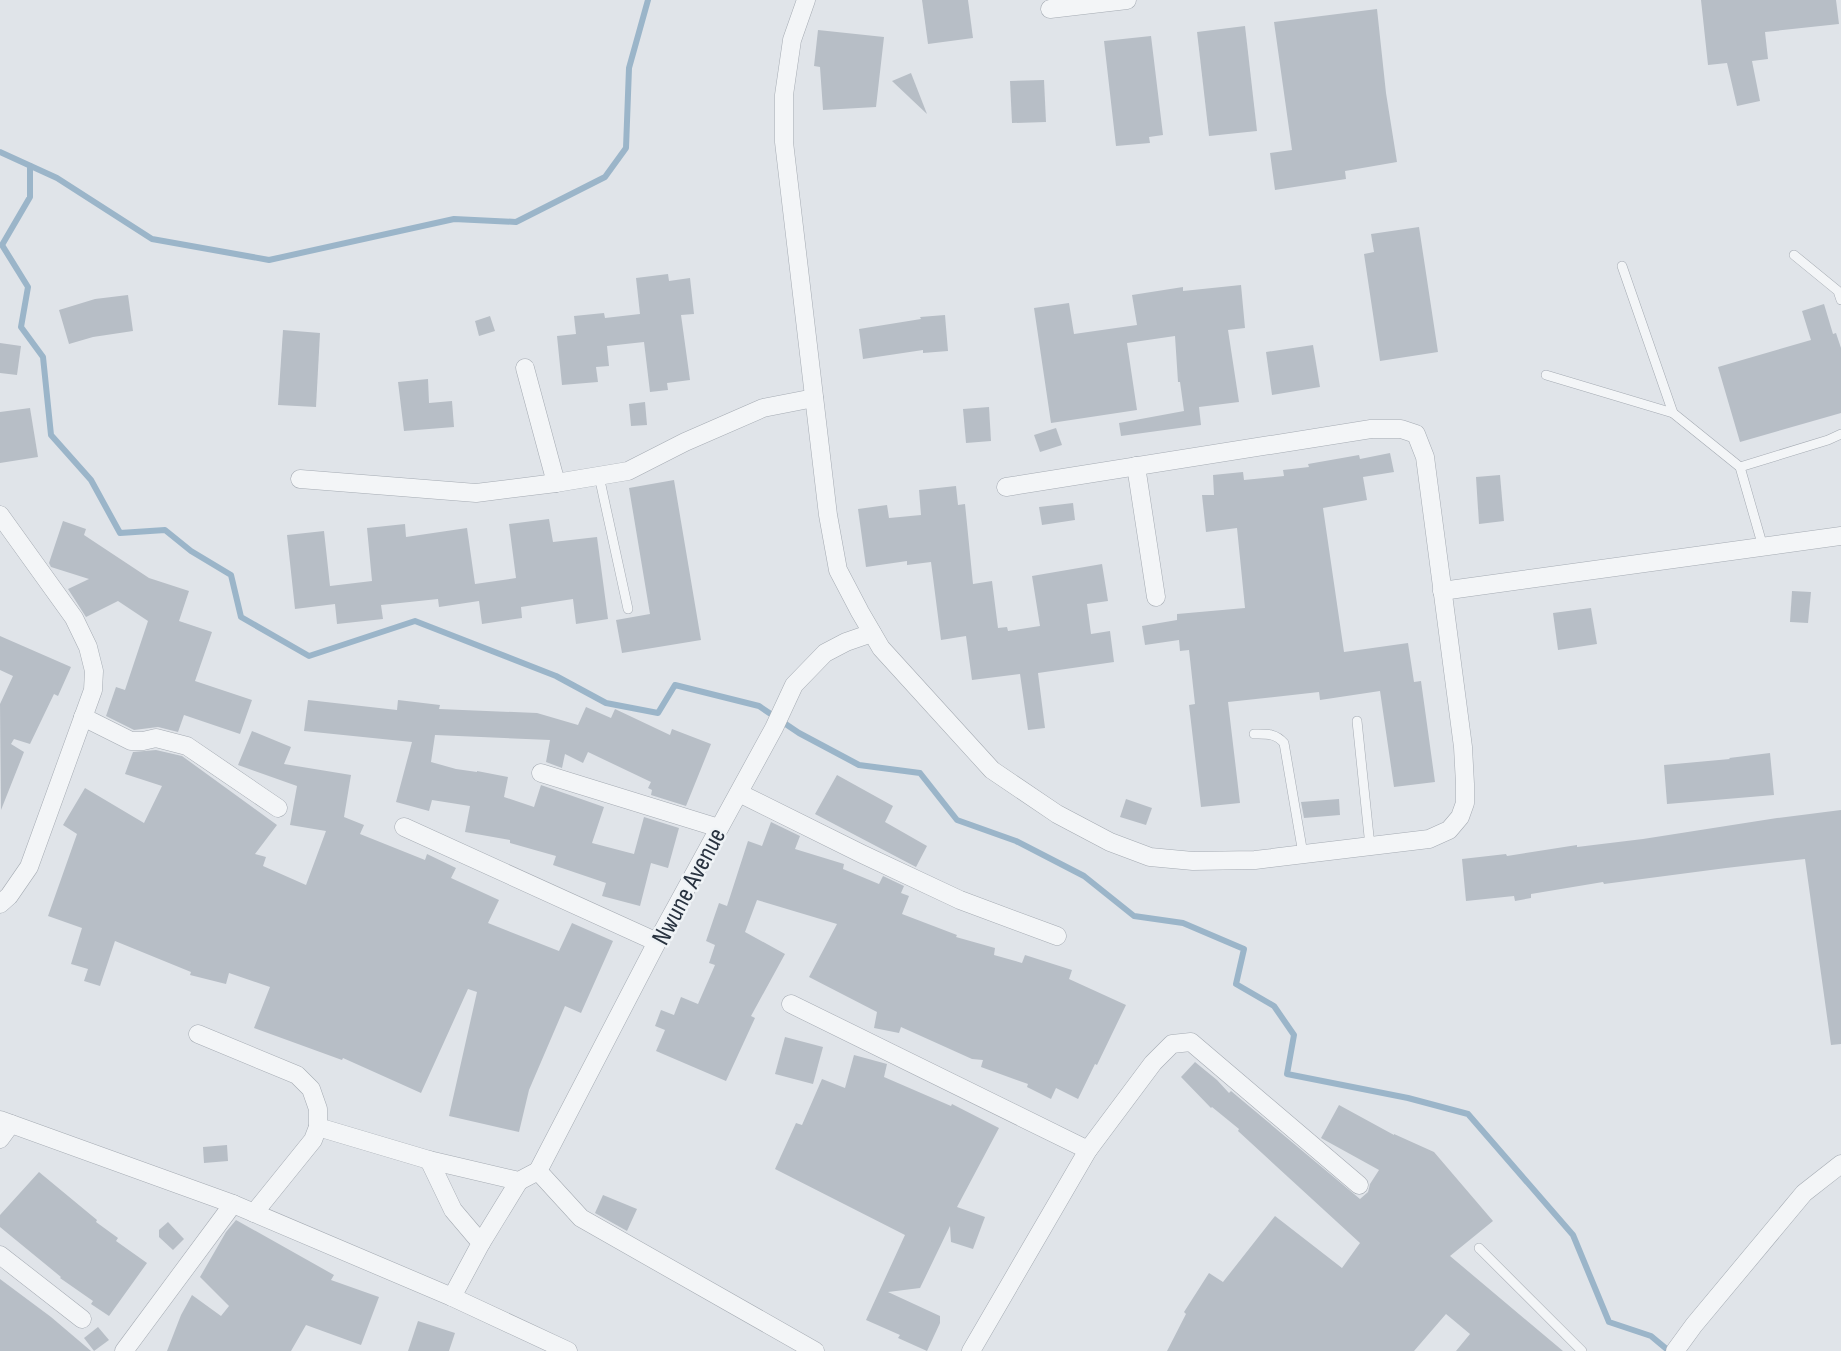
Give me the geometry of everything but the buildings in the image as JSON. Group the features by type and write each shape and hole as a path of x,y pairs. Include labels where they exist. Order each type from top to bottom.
{"street":[{"path":"806,0 792,40 784,95 784,142 828,515 838,570 881,648 992,770 1057,814 1110,842 1150,857 1255,860 1429,839 1449,830 1460,817 1465,803 1463,747 1425,457 1416,434 1401,429 1371,429 1006,487"},
{"path":"1050,9 1127,0"},
{"path":"525,368 556,483"},
{"path":"300,479 476,493 556,483 628,471 685,442 763,408 814,398"},
{"path":"1136,466 1156,597"},
{"path":"0,515 74,618 88,647 94,671 93,690 29,867 9,897 0,904"},
{"path":"1442,591 1841,536"},
{"name":"Nwune Avenue","path":"537,1171 657,942 774,728 794,685 825,653 872,633"},
{"path":"83,717 131,741 156,738 187,746 278,808"},
{"path":"541,773 719,828"},
{"path":"739,793 960,900 1057,936"},
{"path":"404,827 657,942"},
{"path":"791,1004 1088,1150"},
{"path":"198,1034 297,1075 311,1089 318,1109 318,1126 313,1140 254,1213"},
{"path":"971,1351 1088,1150 1153,1063 1172,1044 1191,1042 1359,1185"},
{"path":"318,1126 429,1160 519,1181"},
{"path":"4,1128 233,1204 452,1297 568,1351"},
{"path":"429,1160 453,1210 481,1242"},
{"path":"1675,1351 1693,1325 1804,1193 1841,1164"},
{"path":"452,1297 481,1242 519,1181 537,1171 581,1218 815,1351"},
{"path":"124,1351 233,1204"},
{"path":"0,1255 82,1319"}],"lane":[{"path":"1794,255 1838,291 1841,300"},
{"path":"1622,266 1674,412"},
{"path":"1546,375 1674,412 1740,467 1763,547"},
{"path":"1740,467 1841,434"},
{"path":"599,476 628,609"},
{"path":"1357,721 1370,846"},
{"path":"1254,734 1272,734 1284,743 1303,854"},
{"path":"1479,1248 1582,1351"}],"waterway":[{"path":"0,152 57,178 152,239 269,260 454,219 516,222 605,177 626,148 629,68 648,0"},
{"path":"30,166 30,197 2,245 28,287 21,327 43,357 51,435 91,480 120,533 165,530 191,551 231,575 241,617 309,656 415,621 556,676 606,703 658,713 675,685 759,706 799,733 859,765 920,773 957,820 1016,841 1084,876 1134,916 1183,923 1244,949 1236,984 1274,1006 1294,1035 1287,1074 1408,1098 1468,1114 1573,1235 1609,1322 1651,1336 1669,1351"}]}
